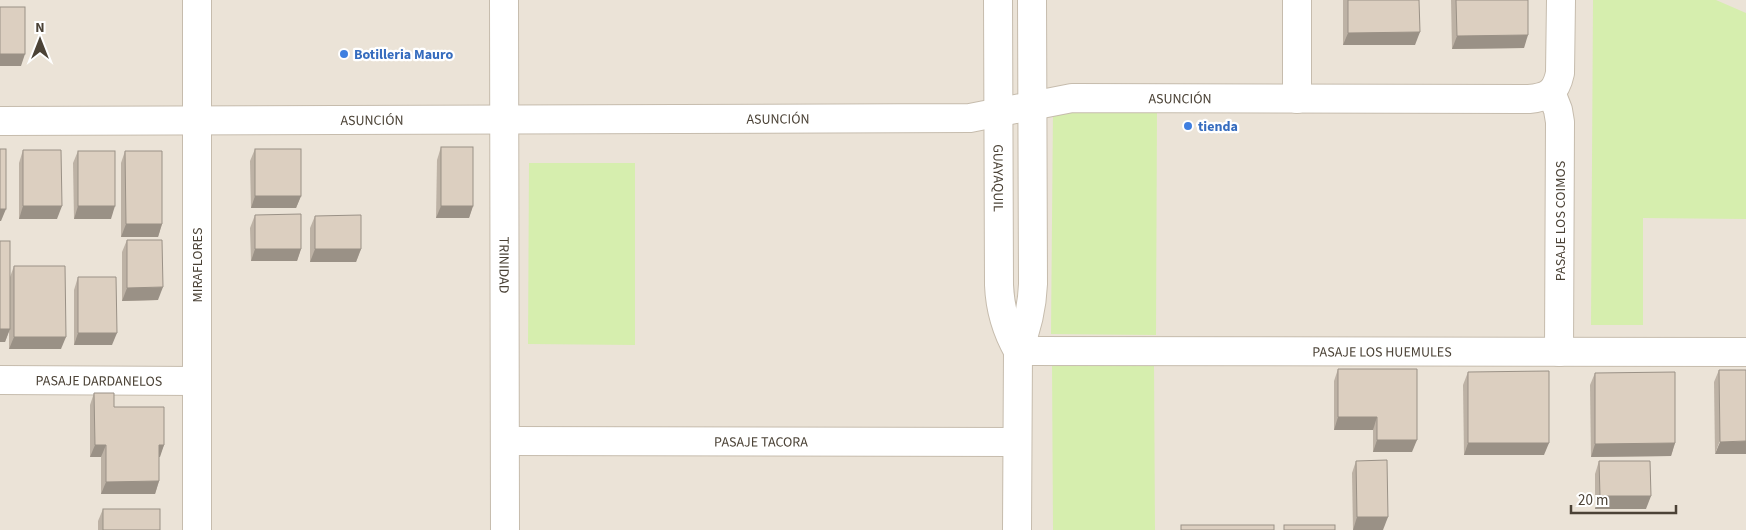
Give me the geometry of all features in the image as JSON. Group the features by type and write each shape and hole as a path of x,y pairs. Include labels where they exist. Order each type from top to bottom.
{"street":[{"name":"MIRAFLORES","path":"197,0 197,530"},
{"name":"TRINIDAD","path":"504,0 504,530"},
{"name":"GUAYAQUIL","path":"998,0 1000,301 1002,317 1018,351"},
{"name":"GUAYAQUIL","path":"1018,530 1018,351 1025,332 1032,298 1032,0"},
{"path":"1297,0 1297,99"},
{"path":"1551,92 1558,84 1560,73 1561,0"},
{"name":"ASUNCIÓN","path":"0,121 970,118 1072,98 1529,99 1541,98 1551,92"},
{"name":"PASAJE LOS COIMOS","path":"1551,92 1558,110 1560,122 1559,352"},
{"name":"PASAJE LOS HUEMULES","path":"1018,351 1746,352"},
{"name":"PASAJE DARDANELOS","path":"0,380 197,381"},
{"name":"PASAJE TACORA","path":"504,441 1018,442"}],"shaded area":[{"path":"0,0 1746,0 1746,530 0,530"}],"green space":[{"path":"1593,0 1716,0 1746,13 1746,219 1643,218 1643,325 1591,325"},
{"path":"1053,110 1157,111 1156,335 1051,334"},
{"path":"529,163 635,163 635,345 528,344"},
{"path":"1052,364 1154,364 1155,530 1053,530"}],"building":[{"path":"1348,0 1419,0 1420,32 1348,33"},
{"path":"1456,0 1528,0 1528,35 1457,36"},
{"path":"0,7 25,7 25,54 0,54"},
{"path":"441,147 473,147 473,206 441,206"},
{"path":"0,149 6,149 6,209 0,209"},
{"path":"255,149 301,149 301,196 255,196"},
{"path":"23,150 61,150 62,206 23,206"},
{"path":"78,151 115,151 115,206 78,206"},
{"path":"125,151 162,151 162,224 126,224"},
{"path":"301,214 301,249 255,249 255,215"},
{"path":"361,215 361,249 315,249 315,216"},
{"path":"127,240 162,240 163,287 127,288"},
{"path":"0,241 10,241 10,329 0,329"},
{"path":"14,266 65,266 66,337 14,337"},
{"path":"78,277 116,277 117,333 78,333"},
{"path":"1338,369 1417,369 1417,440 1377,440 1377,417 1338,417"},
{"path":"1719,370 1746,370 1746,441 1720,442"},
{"path":"1549,371 1549,443 1468,443 1468,372"},
{"path":"1675,372 1675,443 1595,444 1595,373"},
{"path":"94,393 114,393 114,407 164,407 164,445 159,445 159,481 106,482 106,445 95,445"},
{"path":"1387,460 1388,517 1357,517 1356,461"},
{"path":"1599,461 1650,461 1651,496 1600,496"},
{"path":"103,509 160,509 160,530 103,530"},
{"path":"1181,525 1274,525 1274,530 1181,530"},
{"path":"1284,525 1335,525 1335,530 1284,530"}],"place":[{"name":"Botilleria Mauro","path":"344,54"},
{"name":"tienda","path":"1188,126"}]}
